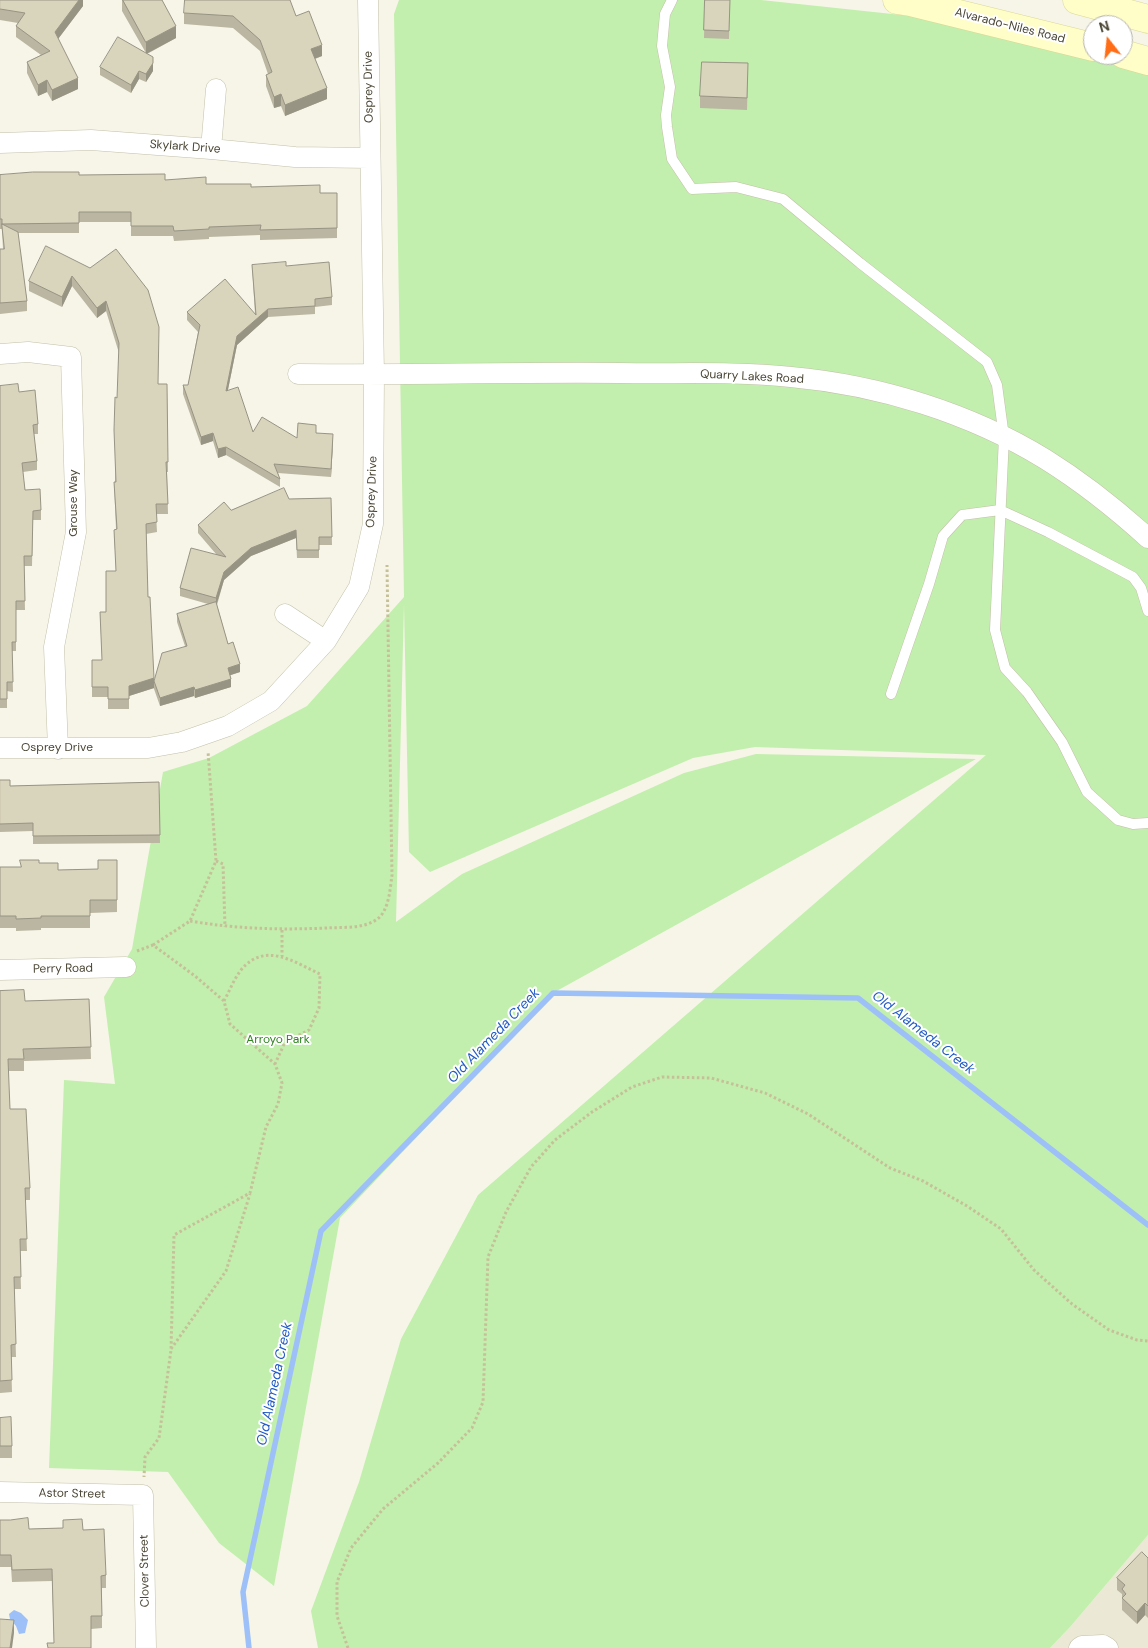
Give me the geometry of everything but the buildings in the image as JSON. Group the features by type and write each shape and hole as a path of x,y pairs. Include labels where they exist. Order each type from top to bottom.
{"main road":[{"name":"Alvarado-Niles Road","path":"898,0 1083,45"},
{"path":"1077,0 1148,19"},
{"path":"1133,57 1148,61"}],"street":[{"name":"Osprey Drive","path":"0,748 148,748 182,742 228,726 271,701 326,642 359,587 373,524 374,374 368,0"},
{"path":"211,148 216,89"},
{"name":"Skylark Drive","path":"0,143 91,140 211,148 295,157 370,158"},
{"name":"Grouse Way","path":"0,354 28,352 71,357 76,532 54,647 58,749"},
{"name":"Quarry Lakes Road","path":"298,374 508,372 740,374 792,377 846,385 902,397 952,414 1004,437 1044,458 1085,485 1123,515 1148,538"},
{"path":"285,614 326,642"},
{"name":"Perry Road","path":"0,970 130,960"},
{"name":"Astor Street","path":"0,1492 143,1495"},
{"name":"Clover Street","path":"143,1495 146,1648"},
{"path":"1079,1648 1082,1646 1103,1645 1108,1648"}],"lane":[{"path":"672,0 665,14 662,46 670,87 666,115 667,127 672,159 692,189 736,188 783,199 860,264 987,362 997,386 1004,437 995,630 1005,668 1027,692 1062,742 1087,792 1118,820 1134,824 1148,823"},
{"path":"891,694 929,584 943,536 962,515 1000,510 1048,532 1133,577 1142,588 1148,611"}],"path":[{"path":"190,921 224,927 282,930 361,926 377,920 388,903 392,875 387,565"},
{"path":"130,960 190,921 216,861 209,758 204,735"},
{"path":"216,861 223,864 224,927"},
{"path":"282,930 282,956"},
{"path":"153,945 195,976 224,1002 230,1024 274,1064 282,1082 278,1104 266,1127 250,1193 226,1271 171,1350"},
{"path":"224,1002 242,970 260,956 282,956 320,974 319,1008 309,1030 285,1042 274,1064"},
{"path":"348,1648 336,1616 337,1582 351,1548 383,1509 438,1463 472,1428 483,1402 488,1257 506,1212 530,1167 554,1140 592,1112 632,1087 662,1077 711,1078 765,1094 808,1114 890,1168 923,1181 974,1210 1001,1229 1034,1270 1072,1304 1109,1330 1137,1340 1148,1341"},
{"path":"143,1495 144,1457 159,1438 171,1350 174,1235 250,1193"}],"shaded area":[{"path":"1148,1535 1148,1648 1050,1648 1071,1626"}],"green space":[{"name":"Arroyo Park","path":"399,0 761,0 911,16 1083,55 1083,65 1126,65 1148,70 1148,1535 1050,1648 318,1648 311,1611 359,1482 401,1339 478,1195 986,755 755,747 693,758 430,872 409,852 404,604 396,922 462,874 684,773 756,754 976,759 553,993 340,1218 274,1586 219,1543 168,1472 49,1468 64,1080 115,1084 104,997 132,949 163,772 209,758 307,706 404,597 394,14"}],"water":[{"path":"14,1610 21,1613 28,1620 25,1633 19,1634 16,1626 10,1619 9,1614"}],"waterway":[{"name":"Old Alameda Creek","path":"249,1648 243,1592 321,1231 553,993 858,998 1148,1225"}]}
